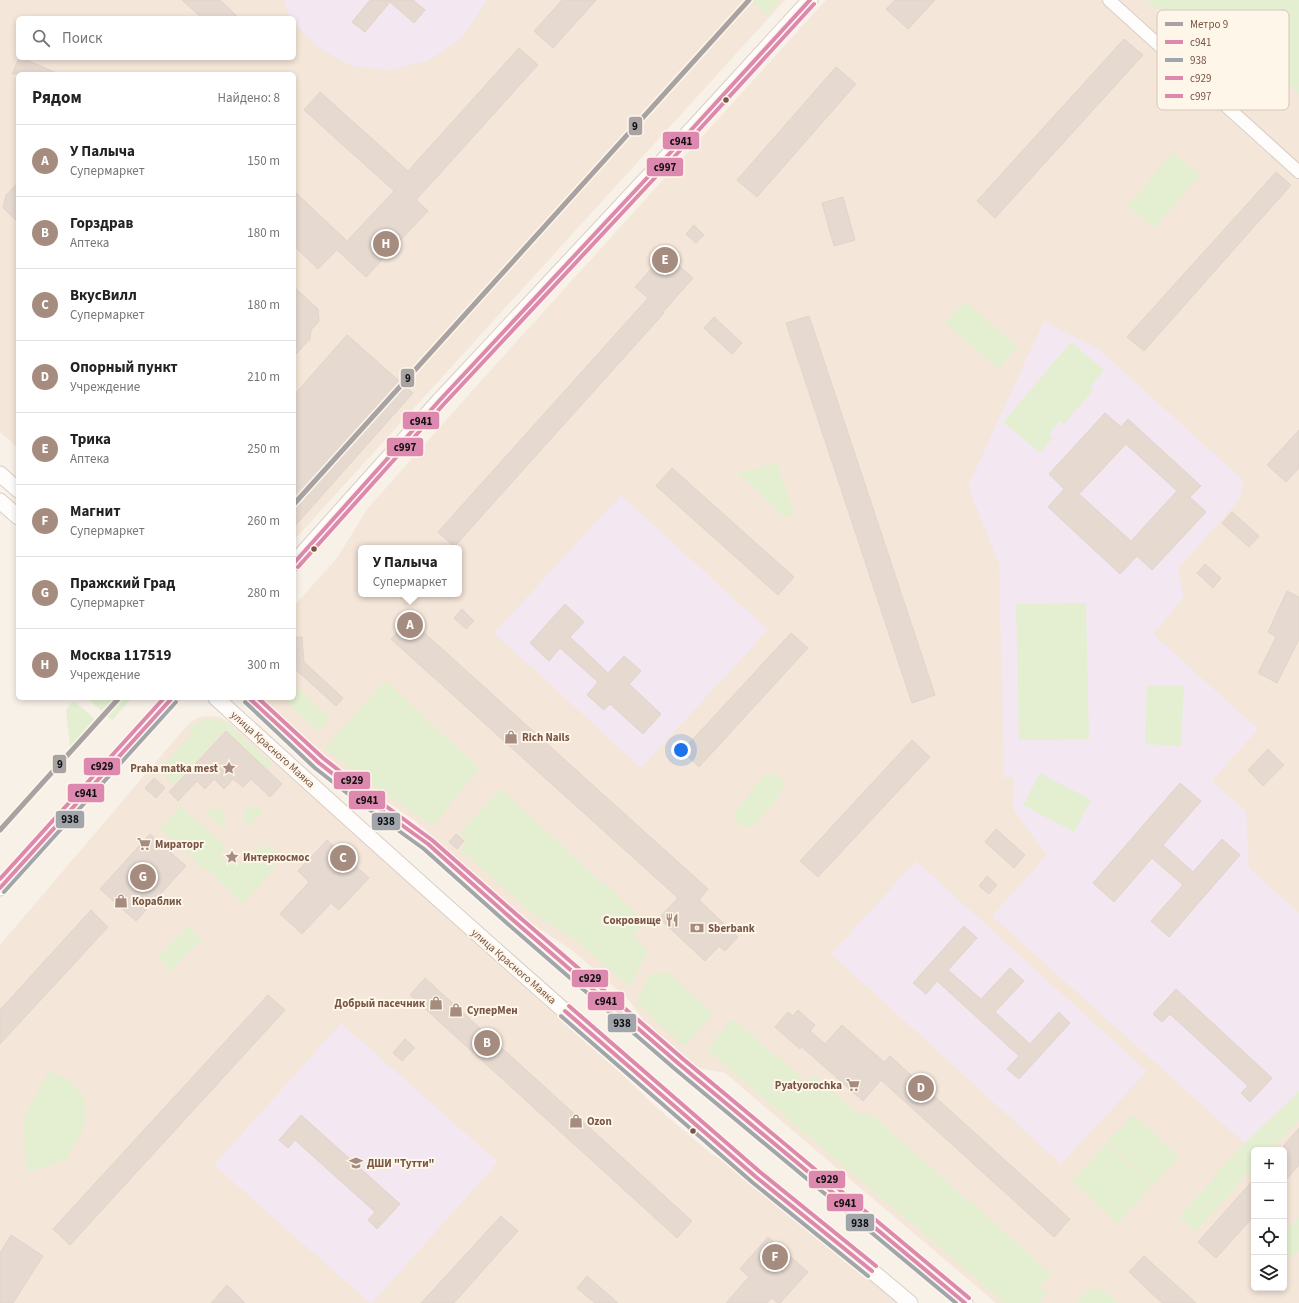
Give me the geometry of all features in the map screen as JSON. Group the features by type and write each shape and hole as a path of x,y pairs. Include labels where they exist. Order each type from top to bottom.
{"street":[{"path":"296,561 440,401 810,0"},
{"path":"1109,0 1157,43"},
{"path":"1231,110 1299,172"},
{"path":"0,474 16,488"},
{"path":"0,501 16,515"},
{"path":"0,888 170,700"},
{"name":"улица Красного Маяка","path":"218,700 454,914 622,1062 756,1177 910,1303"},
{"name":"улица Красного Маяка","path":"251,700 319,763 356,792 428,844 513,920 674,1059 965,1303"}],"shaded area":[{"path":"0,0 785,0 296,538 296,72 16,72 16,446 0,432"},
{"path":"283,0 486,0 485,4 463,37 430,60 391,70 351,66 316,46 296,25 296,16 290,16"},
{"path":"826,0 1147,0 1158,10 1157,110 1289,110 1289,80 1299,87 1299,1303 996,1303 725,1073 699,1068 645,1022 627,998 573,951 528,921 415,821 357,781 320,751 265,700 296,700 296,604 337,558 368,508"},
{"path":"1044,321 1100,350 1243,480 1240,499 1178,569 1184,597 1153,634 1258,729 1212,781 1246,811 1249,868 1299,913 1299,1098 1255,1147 1251,1147 1251,1149 992,916 1047,855 1014,811 1013,777 1004,778 999,564 968,486"},
{"path":"621,495 768,630 641,768 494,633"},
{"path":"200,717 220,717 230,723 616,1069 654,1105 710,1153 751,1178 898,1303 0,1303 0,945 184,729 192,721"},
{"path":"916,861 1147,1071 1061,1164 831,954"},
{"name":"ДШИ \"Тутти\"","path":"341,1023 498,1162 372,1303 370,1303 214,1165"}],"green space":[{"path":"750,0 780,0 767,15"},
{"path":"1147,0 1299,0 1299,94 1289,86 1289,10 1158,10"},
{"path":"1173,152 1200,175 1154,228 1128,206"},
{"path":"964,301 1018,347 999,369 945,323"},
{"path":"1071,342 1104,370 1090,387 1093,390 1064,424 1060,421 1049,433 1053,437 1040,453 1003,422"},
{"path":"777,463 794,512 785,518 737,473"},
{"path":"1086,603 1089,739 1019,740 1016,604"},
{"path":"385,681 479,768 433,826 377,788 324,748"},
{"path":"1147,685 1184,686 1181,746 1145,744"},
{"path":"296,686 329,718 318,731 284,700 296,700"},
{"path":"89,700 130,700 112,720"},
{"path":"75,702 100,724 71,756 66,710 71,703"},
{"path":"206,719 218,720 227,723 273,764 268,770 225,730 174,785 159,770 192,733 188,728"},
{"path":"1040,773 1091,800 1074,832 1023,805"},
{"path":"774,774 779,776 782,780 784,790 753,826 744,827 740,825 734,818 735,811 766,775"},
{"path":"501,789 645,922 632,936 648,951 630,987 576,940 533,914 460,849 467,841 459,833"},
{"path":"180,806 227,847 220,855 230,864 235,860 242,866 253,854 266,844 283,859 243,903 160,829"},
{"path":"244,807 263,807 262,812 250,825 245,825"},
{"path":"207,809 224,809 225,825 219,825 207,815"},
{"path":"189,926 202,940 171,971 157,957"},
{"path":"667,971 713,1014 684,1046 637,1003 649,975"},
{"path":"732,1018 806,1082 813,1075 856,1112 872,1115 1052,1275 1040,1286 1048,1292 1039,1303 1005,1303 707,1050"},
{"path":"49,1071 71,1081 85,1100 84,1128 67,1158 52,1165 27,1172 23,1125 30,1105"},
{"path":"1299,1091 1299,1121 1274,1147 1251,1147 1251,1171 1195,1231 1179,1217 1238,1150"},
{"path":"1133,1114 1179,1157 1153,1185 1107,1142"},
{"path":"1106,1144 1152,1186 1118,1223 1072,1181"},
{"path":"1299,1217 1299,1251 1287,1261 1287,1255 1287,1229"},
{"path":"1099,1286 1118,1303 1076,1303 1090,1288 1094,1292"}],"building":[{"path":"182,0 220,0 237,16 200,16"},
{"path":"370,0 413,0 425,10 414,23 390,2 365,32 352,22"},
{"path":"562,0 596,0 553,48 534,31"},
{"path":"895,0 935,0 908,29 886,9"},
{"path":"1124,39 1143,55 995,218 977,201"},
{"path":"519,48 538,65 416,200 428,211 366,277 337,250 318,269 296,248 296,193 347,241 394,191 304,110 320,92 408,171"},
{"path":"18,60 27,60 54,72 16,72 16,74 12,74"},
{"path":"836,67 856,84 757,197 737,180"},
{"path":"1276,172 1291,185 1144,351 1127,337"},
{"path":"16,185 16,220 3,208 6,195"},
{"path":"843,197 855,240 834,246 822,203"},
{"path":"694,225 704,235 696,243 686,234"},
{"path":"665,253 693,278 663,312 664,313 456,545 452,545 438,532 648,298 635,287"},
{"path":"296,289 318,309 319,321 311,330 310,339 296,354"},
{"path":"809,316 935,695 912,703 786,323"},
{"path":"714,317 742,343 732,354 704,328"},
{"path":"347,335 413,393 296,525 296,393"},
{"path":"1105,413 1121,427 1128,419 1201,486 1190,497 1206,512 1152,570 1137,556 1120,574 1048,507 1064,489 1049,474","holes":["1126,444 1177,491 1131,541 1079,494"]},
{"path":"1299,430 1299,468 1286,482 1267,465"},
{"path":"672,468 794,577 778,595 656,486"},
{"path":"1232,512 1259,536 1249,547 1222,523"},
{"path":"1205,564 1221,578 1213,588 1197,573"},
{"path":"1287,591 1299,597 1299,639 1277,683 1258,673 1276,637 1268,632"},
{"path":"565,604 584,622 570,637 608,673 624,656 641,671 629,684 661,714 643,734 610,704 604,710 587,695 598,682 560,648 549,661 530,643"},
{"path":"462,609 474,621 466,629 454,618"},
{"path":"409,619 708,889 699,900 738,937 725,951 719,946 705,961 659,918 678,898 391,639"},
{"path":"791,633 808,648 699,767 682,751"},
{"path":"302,637 304,662 343,698 336,706 296,670 296,638"},
{"path":"226,731 282,784 270,797 251,779 243,787 233,779 224,789 214,779 205,789 197,781 178,801 169,792"},
{"path":"912,740 930,757 818,877 800,861"},
{"path":"1268,749 1284,765 1263,786 1248,770"},
{"path":"154,778 165,788 156,798 145,788"},
{"path":"1180,783 1201,801 1163,845 1193,872 1222,839 1240,855 1169,937 1151,921 1183,885 1152,858 1114,902 1093,883"},
{"path":"996,829 1025,855 1014,868 985,842"},
{"path":"150,834 186,866 136,921 100,889"},
{"path":"456,834 464,841 457,849 449,842"},
{"path":"327,840 369,878 339,910 331,903 302,934 280,914 309,882 298,871"},
{"path":"987,876 997,885 989,894 979,886"},
{"path":"91,910 108,927 0,1044 0,1010"},
{"path":"964,926 977,938 948,970 981,999 1010,968 1024,981 995,1012 1030,1044 1059,1012 1070,1023 1019,1079 1007,1069 1019,1056 937,981 926,994 913,983"},
{"path":"425,978 692,1221 677,1238 410,995"},
{"path":"1176,989 1272,1078 1250,1102 1241,1093 1248,1086 1170,1014 1162,1022 1153,1014"},
{"path":"268,995 285,1010 70,1245 53,1229"},
{"path":"798,1010 815,1025 810,1031 825,1044 842,1025 884,1062 890,1056 1070,1219 1054,1237 881,1080 863,1101 802,1047 800,1049 775,1027 788,1012 793,1016"},
{"path":"405,1039 415,1048 402,1061 393,1053"},
{"path":"301,1115 400,1204 377,1229 368,1220 375,1212 295,1140 288,1148 279,1140"},
{"path":"1299,1128 1299,1165 1287,1179 1287,1147 1284,1147 1284,1145"},
{"path":"1251,1182 1251,1219 1216,1258 1198,1242"},
{"path":"501,1216 518,1231 454,1303 421,1303"},
{"path":"11,1235 43,1256 13,1303 0,1303 0,1253"},
{"path":"768,1237 808,1272 780,1303 772,1298 767,1303 726,1303 749,1277 740,1269"},
{"path":"1144,1256 1196,1303 1162,1303 1129,1272"},
{"path":"587,1276 618,1303 595,1303 577,1288"},
{"path":"227,1285 245,1303 211,1303"}],"metro line":[{"name":"9","path":"296,502 749,0"},
{"name":"9","path":"0,830 117,700"}],"transit line":[{"name":"с941","path":"296,561 439,401 660,164 810,0"},
{"name":"с997","path":"298,567 443,405 664,168 814,4"},
{"name":"с929","path":"0,879 162,700"},
{"name":"с941","path":"0,888 170,700"},
{"name":"с941","path":"251,700 319,763 356,792 428,844 679,1064 965,1303"},
{"name":"с929","path":"260,700 323,758 432,840 683,1059 969,1298"},
{"name":"938","path":"4,892 176,702"},
{"name":"938","path":"245,702 315,768 352,797 424,849 675,1069 956,1303"},
{"name":"с929","path":"569,1006 760,1172 876,1266"},
{"name":"с941","path":"565,1011 756,1177 872,1271"},
{"name":"938","path":"561,1016 752,1182 868,1276"}],"place":[{"name":"Москва 117519","path":"386,244"},
{"name":"Трика","path":"665,260"},
{"name":"У Палыча","path":"410,625"},
{"name":"Rich Nails","path":"511,737"},
{"name":"Praha matka mest","path":"229,768"},
{"name":"Мираторг","path":"144,844"},
{"name":"Интеркосмос","path":"232,857"},
{"name":"ВкусВилл","path":"343,858"},
{"name":"Пражский Град","path":"143,877"},
{"name":"Кораблик","path":"121,901"},
{"name":"Сокровище","path":"672,920"},
{"name":"Sberbank","path":"697,928"},
{"name":"Добрый пасечник","path":"436,1003"},
{"name":"СуперМен","path":"456,1010"},
{"name":"Горздрав","path":"487,1043"},
{"name":"Pyatyorochka","path":"853,1085"},
{"name":"Опорный пункт","path":"921,1088"},
{"name":"Ozon","path":"576,1121"},
{"name":"ДШИ \"Тутти\"","path":"356,1163"},
{"name":"Магнит","path":"775,1257"}]}
